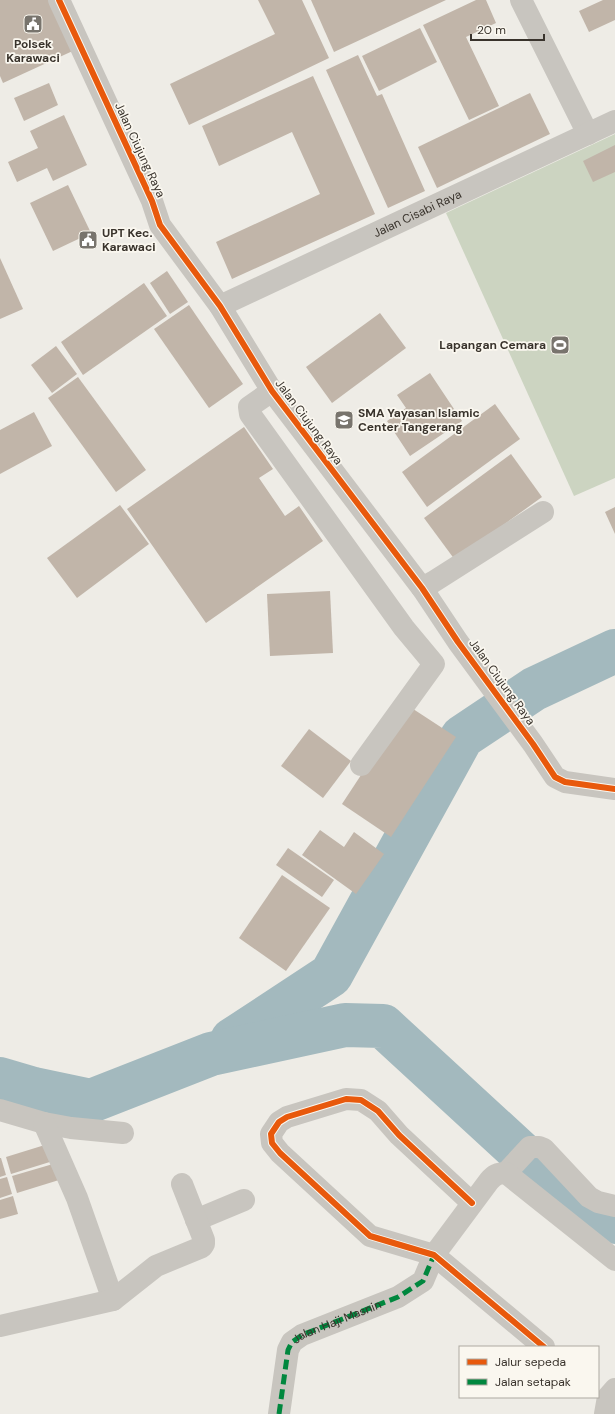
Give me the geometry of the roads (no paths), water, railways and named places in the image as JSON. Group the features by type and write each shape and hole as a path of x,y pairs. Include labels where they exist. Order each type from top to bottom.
{"street":[{"name":"Jalan Ciujung Raya","path":"59,0 152,201 160,225 220,306 272,391 422,588 458,642 557,779 565,782 615,789"},
{"path":"522,0 588,134"},
{"name":"Jalan Cisabi Raya","path":"220,306 615,121"},
{"path":"272,391 249,407 250,414 404,628 434,664"},
{"path":"422,588 543,512"},
{"path":"361,764 434,664 458,642"},
{"path":"472,1203 399,1135 378,1111 361,1100 346,1099 287,1117 279,1122 270,1134 272,1143 280,1153 370,1236 434,1255 543,1346"},
{"path":"0,1110 44,1123 71,1128 123,1133"},
{"path":"44,1123 77,1198 113,1300"},
{"path":"434,1255 494,1176 511,1168 530,1146 544,1149 589,1197 598,1202 615,1206"},
{"path":"511,1168 615,1260"},
{"path":"0,1326 113,1300 156,1266 202,1248 204,1240 182,1184"},
{"path":"196,1220 244,1200"},
{"name":"Jalan Haji Masnin","path":"278,1414 288,1350 292,1342 302,1335 398,1296 423,1281 434,1255"}],"waterway":[{"path":"232,1040 331,975 462,737 534,689 615,651"},
{"path":"0,1079 34,1089 91,1101 211,1054 345,1025 383,1026 583,1210 615,1222"}],"place":[{"name":"Polsek Karawaci","path":"33,24"},
{"name":"UPT Kec. Karawaci","path":"88,240"},
{"name":"Lapangan Cemara","path":"560,345"},
{"name":"SMA Yayasan Islamic Center Tangerang","path":"344,420"}]}
